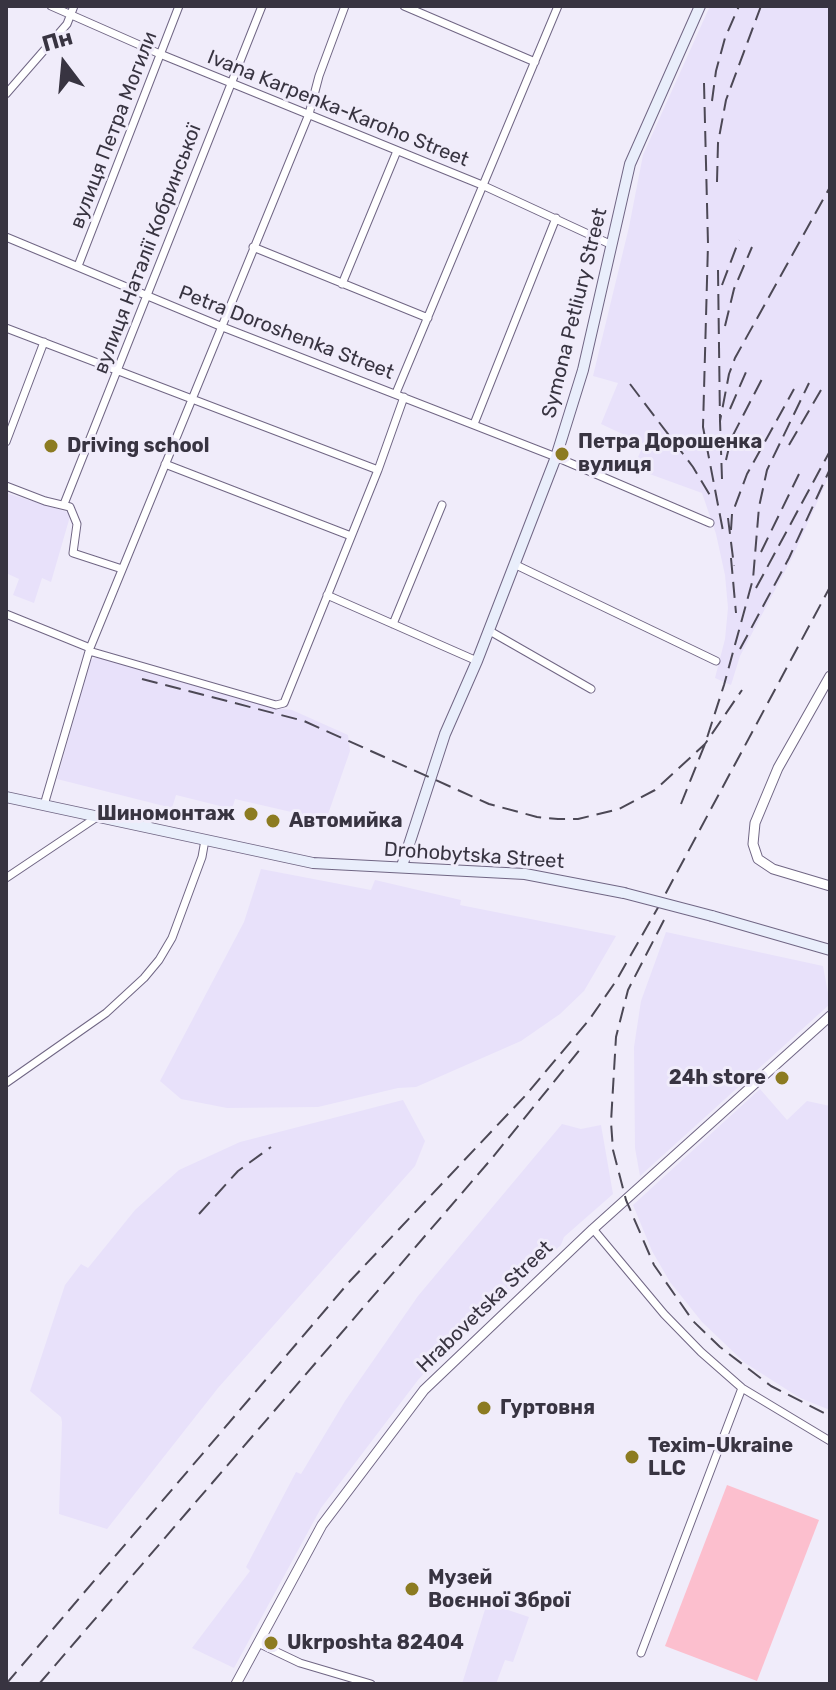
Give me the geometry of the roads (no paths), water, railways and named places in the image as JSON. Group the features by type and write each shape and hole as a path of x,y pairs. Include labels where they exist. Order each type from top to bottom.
{"main road":[{"name":"Symona Petliury Street","path":"402,866 445,734 477,661 556,457 583,370 630,164 700,6"},
{"name":"Drohobytska Street","path":"6,797 313,863 551,877 712,916 830,950"}],"street":[{"name":"Ivana Karpenka-Karoho Street","path":"51,6 73,10 160,54 482,185 612,245"},
{"name":"вулиця Петра Могили","path":"78,266 179,6"},
{"name":"вулиця Наталії Кобринської","path":"64,504 262,6"},
{"path":"44,805 90,649 190,398 309,114 319,76 345,6"},
{"path":"404,6 535,62"},
{"path":"6,614 90,649 276,705 287,699 378,470 400,395 428,318 558,6"},
{"path":"6,94 67,24 73,10"},
{"path":"342,284 397,151"},
{"path":"474,424 556,218"},
{"name":"Petra Doroshenka Street","path":"6,237 220,326 556,457 710,523"},
{"path":"253,247 428,318"},
{"path":"6,328 378,470"},
{"path":"6,442 44,342"},
{"path":"165,464 351,536"},
{"path":"6,486 45,501 64,504 75,514 77,524 73,553 122,569"},
{"path":"393,624 442,505"},
{"path":"514,564 716,661"},
{"path":"327,595 477,661"},
{"path":"488,630 591,689"},
{"path":"830,676 778,768 755,823 753,844 758,859 773,869 830,886"},
{"path":"6,878 97,817"},
{"path":"6,1083 106,1013 159,960 172,938 202,857 205,840"},
{"name":"Hrabovetska Street","path":"236,1684 322,1525 424,1390 593,1229 830,1016"},
{"path":"593,1229 680,1332 742,1388 830,1441"},
{"path":"641,1653 742,1388"},
{"path":"258,1643 300,1663 371,1684"}],"railway":[{"path":"712,101 725,38 739,6"},
{"path":"717,182 718,143 726,100 761,6"},
{"path":"704,83 708,244 703,427 723,531"},
{"path":"722,479 720,421 729,374 830,187"},
{"path":"722,285 739,240"},
{"path":"725,326 734,289 752,247"},
{"path":"718,270 720,421"},
{"path":"730,409 749,365"},
{"path":"726,460 731,439 763,377"},
{"path":"681,804 724,685 753,579 759,507 767,470 809,383"},
{"path":"630,384 693,467 711,497"},
{"path":"731,530 732,514 747,474 794,389"},
{"path":"789,445 821,390"},
{"path":"756,588 830,451"},
{"path":"740,649 789,558 830,469"},
{"path":"761,552 799,474"},
{"path":"728,518 734,566"},
{"path":"731,558 736,613"},
{"path":"6,1684 350,1281 525,1096 589,1020 616,981 660,904 830,587"},
{"path":"142,679 304,721 489,804 537,817 558,819 578,819 619,809 655,790 705,744 742,690"},
{"path":"664,920 628,990 616,1037 611,1122 613,1150 626,1200 654,1265 693,1321 720,1347 771,1386 830,1416"},
{"path":"39,1684 493,1157 582,1047"},
{"path":"199,1214 238,1171 271,1147"}],"place":[{"name":"Driving school","path":"51,446"},
{"name":"Петра Дорошенка вулиця","path":"562,454"},
{"name":"Шиномонтаж","path":"251,814"},
{"name":"Автомийка","path":"273,821"},
{"name":"24h store","path":"782,1078"},
{"name":"Гуртовня","path":"484,1408"},
{"name":"Texim-Ukraine LLC","path":"632,1457"},
{"name":"Музей Воєнної Зброї","path":"412,1589"},
{"name":"Ukrposhta 82404","path":"271,1643"}]}
